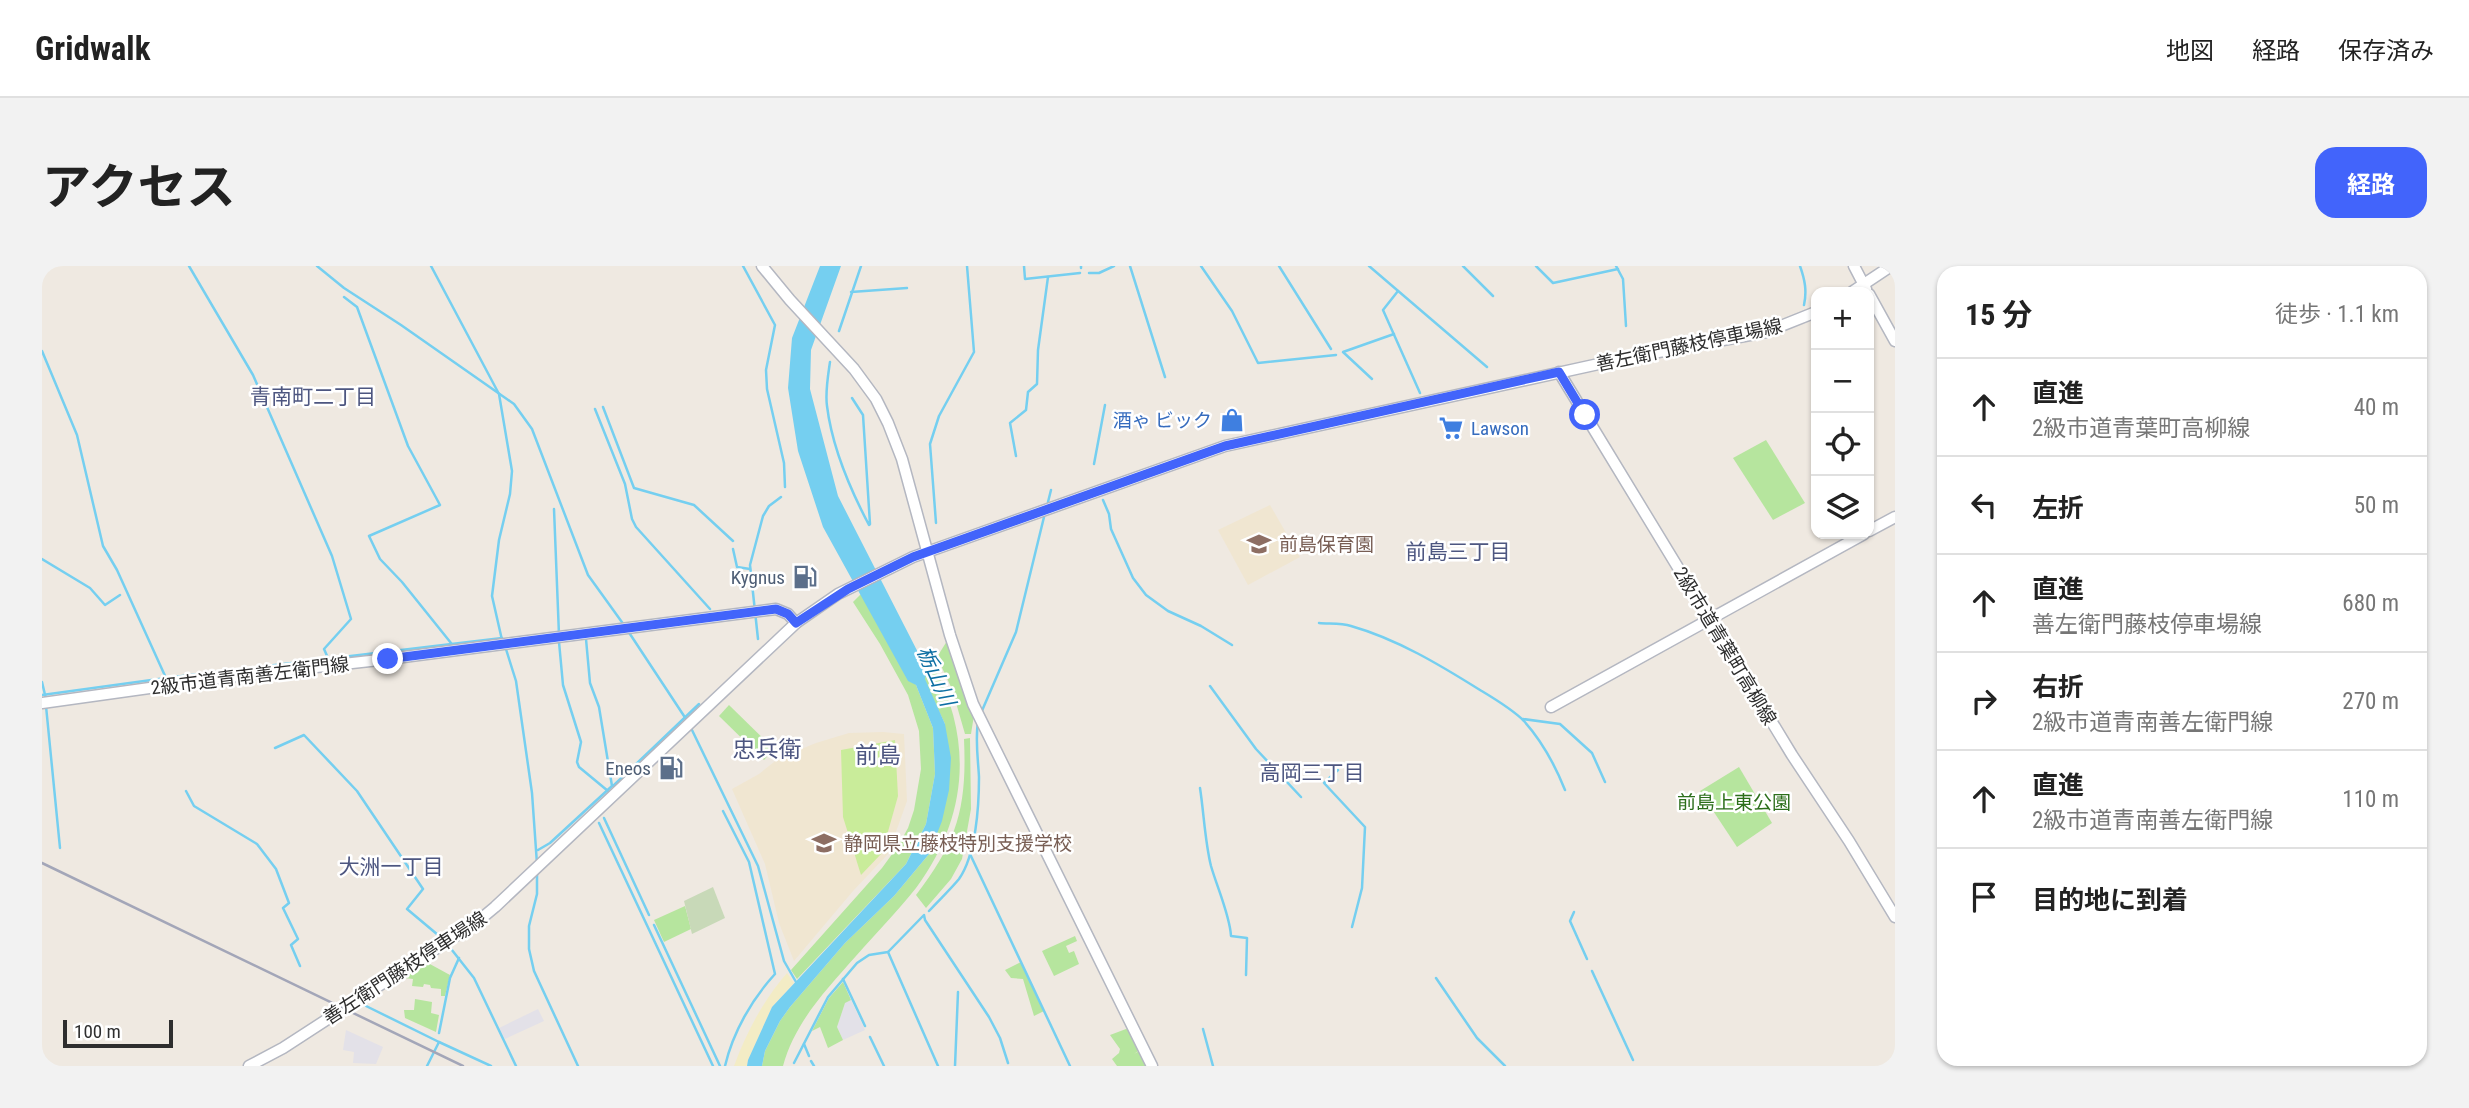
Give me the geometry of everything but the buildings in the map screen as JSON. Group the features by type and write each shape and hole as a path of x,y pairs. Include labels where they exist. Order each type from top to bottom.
{"street":[{"path":"762,266 869,389 888,423 902,459 963,679 1152,1066"},
{"path":"1854,266 1865,287"},
{"path":"1869,287 1886,267"},
{"path":"1874,303 1895,341"},
{"name":"善左衛門藤枝停車場線","path":"249,1066 283,1048 495,908 758,656 796,623 848,589 886,569 1225,446 1506,383 1703,342 1766,332 1811,314"},
{"name":"2級市道青葉町高柳線","path":"1559,372 1792,755 1895,917"},
{"path":"1874,529 1895,517"},
{"path":"1551,707 1856,539"},
{"name":"2級市道青南善左衛門線","path":"42,703 228,677 776,609 788,614 796,623"}],"shaded area":[{"name":"前島保育園","path":"1270,505 1300,557 1248,585 1218,530"},
{"name":"静岡県立藤枝特別支援学校","path":"849,733 904,734 907,801 888,854 794,961 779,923 765,864 732,789 759,774 779,758 816,743"},
{"path":"851,1000 865,1030 843,1040 837,1027 845,1002"},
{"path":"538,1009 544,1021 505,1039 499,1028"},
{"path":"346,1030 383,1047 376,1064 353,1063 354,1052 343,1050"}],"green space":[{"path":"1766,440 1805,503 1773,520 1733,458"},
{"path":"861,594 916,685 933,728 935,774 926,824 906,864 797,979 791,970 882,868 898,846 914,810 921,769 919,731 908,695 853,602"},
{"path":"947,641 974,715 971,734 965,734 952,689 937,657"},
{"path":"934,667 947,695 959,752 955,808 946,835 916,888 834,981 803,1021 783,1066 762,1066 765,1051 790,1007 845,943 894,896 929,854 945,724 924,679 927,670"},
{"path":"729,705 774,749 764,760 719,716"},
{"path":"970,738 971,809 962,859 951,879 926,908 916,895 942,857 957,822 964,784 964,739"},
{"path":"895,740 898,796 882,853 861,875 843,817 841,750"},
{"name":"前島上東公園","path":"1739,767 1772,823 1737,847 1700,791"},
{"path":"713,887 725,918 692,934 684,901"},
{"path":"685,906 691,929 664,942 654,920"},
{"path":"1075,936 1077,941 1066,946 1069,953 1074,951 1079,964 1054,976 1042,951"},
{"path":"1021,962 1044,1011 1034,1016 1023,979 1011,978 1005,970"},
{"path":"428,963 450,975 445,996 441,996 441,989 424,984 423,987 412,986 413,979 404,978"},
{"path":"843,982 851,1000 845,1003 837,1027 843,1040 828,1048 820,1027 812,1031 829,998"},
{"path":"415,999 432,1002 431,1013 439,1015 436,1032 405,1018 404,1010 414,1010"},
{"path":"1130,1030 1141,1049 1134,1054 1141,1050 1147,1066 1117,1066 1112,1059 1120,1049 1110,1035"}],"sand":[{"path":"787,973 794,983 772,1007 747,1066 734,1066 756,1017"}],"water":[{"path":"820,266 841,266 811,350 810,389 838,496 927,670 925,679 945,724 951,758 949,790 942,821 929,854 894,896 845,943 790,1007 765,1051 762,1066 747,1066 772,1007 906,864 926,824 935,774 933,728 916,685 908,681 823,527 798,451 788,388 792,338"}],"waterway":[{"path":"189,266 253,375 332,556 351,619 324,649 328,658"},
{"path":"317,266 344,288 514,404 532,429 588,575 624,625"},
{"path":"431,266 499,394 512,471 492,596 502,640"},
{"path":"743,266 775,325 766,370 767,389 784,463 785,487"},
{"path":"839,331 861,266"},
{"path":"936,523 930,444 939,416 974,352 967,266"},
{"path":"1024,266 1025,279 1080,273"},
{"path":"1089,273 1099,273 1114,266"},
{"path":"1130,266 1165,377"},
{"path":"1201,266 1232,311 1258,363 1336,355"},
{"path":"1279,266 1331,349"},
{"path":"1369,266 1487,367"},
{"path":"1463,266 1493,296"},
{"path":"1536,266 1553,283 1618,269"},
{"path":"1616,266 1623,279 1626,326"},
{"path":"1800,266 1805,286 1804,305"},
{"path":"1016,456 1010,423 1026,410 1028,392 1037,384 1038,350 1048,277"},
{"path":"851,292 907,288"},
{"path":"1398,291 1383,310 1420,393"},
{"path":"344,297 357,307 408,446 440,505 369,536 380,559 451,643"},
{"path":"1372,379 1343,352 1394,334"},
{"path":"42,351 77,435 103,546 117,570 166,678 502,638"},
{"path":"830,362 826,401 829,421 837,452 869,525 863,415 852,398"},
{"path":"1094,464 1105,405"},
{"path":"603,407 634,488 694,505 733,541"},
{"path":"595,409 625,484 636,527 710,609"},
{"path":"1048,502 1051,490"},
{"path":"758,639 750,565 763,516 769,506 781,497"},
{"path":"1103,500 1111,529 1133,578 1146,595 1168,611 1201,626 1232,645"},
{"path":"554,509 559,635"},
{"path":"981,713 1016,632 1044,517"},
{"path":"733,549 737,567 750,569"},
{"path":"42,559 90,588 105,605 120,595"},
{"path":"1319,623 1347,625 1401,645 1503,704 1524,721 1537,737 1565,790"},
{"path":"628,631 688,722"},
{"path":"538,850 550,843 612,786 599,707 590,683 586,639"},
{"path":"559,642 563,685 581,742 577,762 579,767 608,791"},
{"path":"505,646 516,681 532,793 537,864"},
{"path":"42,695 166,678"},
{"path":"42,682 46,699"},
{"path":"1210,686 1256,749 1301,797"},
{"path":"613,786 699,704"},
{"path":"46,706 60,848"},
{"path":"1523,719 1560,724 1592,753 1605,782"},
{"path":"929,911 959,879 973,844 979,789 978,722"},
{"path":"691,728 758,866 784,961 796,982"},
{"path":"275,748 304,735 357,791 423,889 407,909 444,940"},
{"path":"1338,770 1324,783 1365,827 1362,888 1352,927"},
{"path":"1200,788 1209,857 1231,936 1247,938 1246,975"},
{"path":"186,791 194,806 257,844 276,869 289,903 283,908 298,939 291,945 300,966"},
{"path":"723,811 749,862 775,974 744,1017 725,1066"},
{"path":"604,818 649,915"},
{"path":"599,823 713,1066"},
{"path":"970,854 1070,1066"},
{"path":"537,871 537,894 529,926 529,949 534,971 578,1066"},
{"path":"1574,912 1570,921 1587,959"},
{"path":"794,1063 828,997 857,963 869,955 888,952 924,915 989,1017 1000,1038 1008,1063"},
{"path":"654,925 720,1066"},
{"path":"448,945 474,978 516,1066"},
{"path":"888,952 938,1066"},
{"path":"439,1033 450,978 459,958"},
{"path":"1592,971 1633,1060"},
{"path":"1436,978 1477,1038 1505,1066"},
{"path":"843,979 865,1026"},
{"path":"955,1066 958,992"},
{"path":"364,1005 439,1042 427,1066"},
{"path":"1203,1029 1213,1066"},
{"path":"870,1037 884,1066"},
{"path":"439,1042 491,1066"},
{"path":"804,1044 809,1056"},
{"path":"811,1061 814,1066"}],"railway":[{"path":"42,863 463,1066"}],"place":[{"name":"酒ゃ ビック","path":"1232,420"},
{"name":"Lawson","path":"1451,428"},
{"name":"前島保育園","path":"1259,544"},
{"name":"Kygnus","path":"805,577"},
{"name":"Eneos","path":"671,768"},
{"name":"静岡県立藤枝特別支援学校","path":"824,843"}],"district":[{"name":"青南町二丁目","path":"313,397"},
{"name":"前島三丁目","path":"1458,552"},
{"name":"忠兵衛","path":"767,749"},
{"name":"前島","path":"878,755"},
{"name":"高岡三丁目","path":"1312,773"},
{"name":"大洲一丁目","path":"391,867"}],"route":[{"path":"388,659 776,609 788,614 796,623 838,594 913,557 1225,446 1559,372 1585,415"}],"water label":[{"name":"栃山川","path":"936,676"}]}
